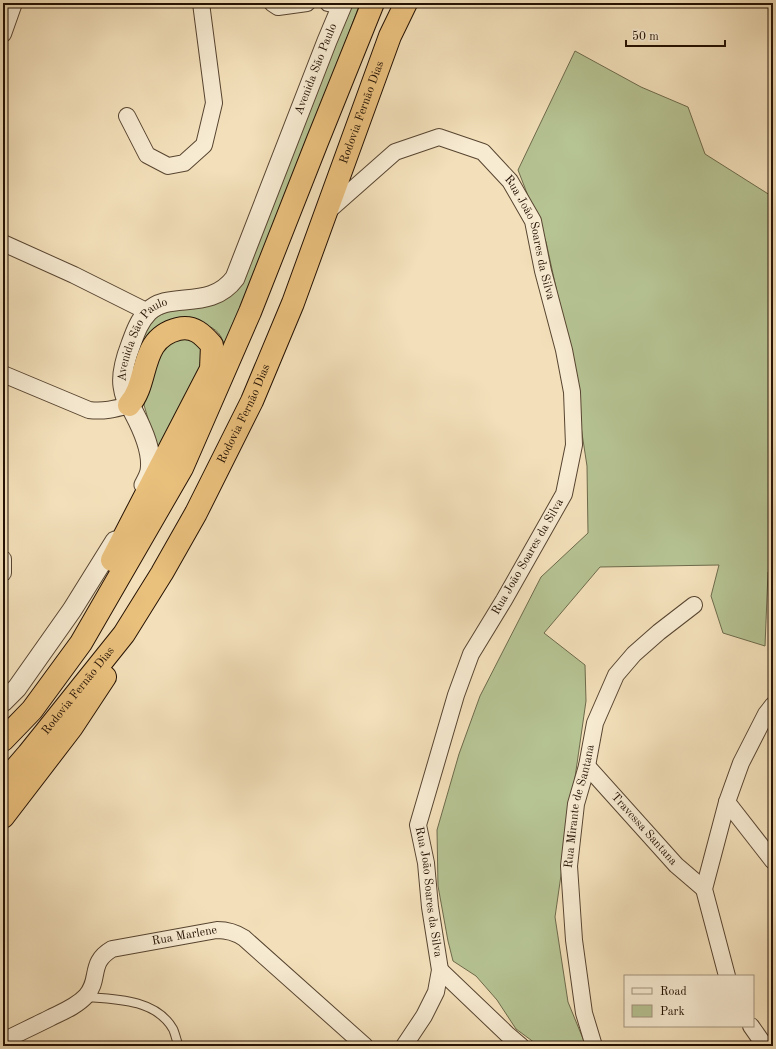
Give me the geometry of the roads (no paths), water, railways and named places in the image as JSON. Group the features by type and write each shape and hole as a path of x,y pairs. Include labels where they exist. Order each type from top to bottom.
{"highway":[{"name":"Rodovia Fernão Dias","path":"3,740 32,710 81,643 182,468 250,312 373,3"},
{"name":"Rodovia Fernão Dias","path":"3,783 124,634 162,574 196,513 252,401 293,303 390,36 406,3"},
{"path":"81,643 79,626 211,369 212,345 203,334 192,330 181,329 169,332 160,338 151,351 136,393 129,405"},
{"path":"3,816 72,727 93,696 115,661 124,634"}],"street":[{"path":"3,34 14,3"},
{"path":"127,116 147,155 168,166 184,163 204,145 214,103 202,3"},
{"path":"272,3 278,7 307,3"},
{"name":"Avenida São Paulo","path":"3,702 17,688 72,610 123,527 150,473 150,457 137,420 126,401 122,384 125,360 138,325 148,312 162,304 214,295 224,290 235,278 327,41 338,4"},
{"name":"Rua João Soares da Silva","path":"327,212 395,152 439,137 483,152 510,181 533,222 543,271 564,350 571,385 574,446 564,494 504,600 471,654 456,695 418,825 426,863 430,907 440,970 436,992 424,1016 404,1046"},
{"path":"3,243 74,275 148,312"},
{"path":"3,374 89,410 112,410 129,405"},
{"path":"3,559 3,573"},
{"name":"Rua Mirante de Santana","path":"594,1046 584,1013 577,973 574,940 569,866 576,804 587,766 595,723 616,675 634,654 659,632 694,605"},
{"path":"727,975 704,889 727,802 741,763 766,714 773,705"},
{"name":"Travessa Santana","path":"587,766 676,866 704,889"},
{"path":"727,802 773,861"},
{"name":"Rua Marlene","path":"86,997 94,983 96,966 100,958 112,949 217,930 226,930 235,932 244,938 365,1046"},
{"path":"440,970 506,1034 521,1046"},
{"path":"3,1041 62,1012 86,997"},
{"path":"752,1027 765,1046"}],"lane":[{"path":"86,997 117,999 136,1003 152,1009 163,1017 173,1029 178,1044 177,1046"}]}
